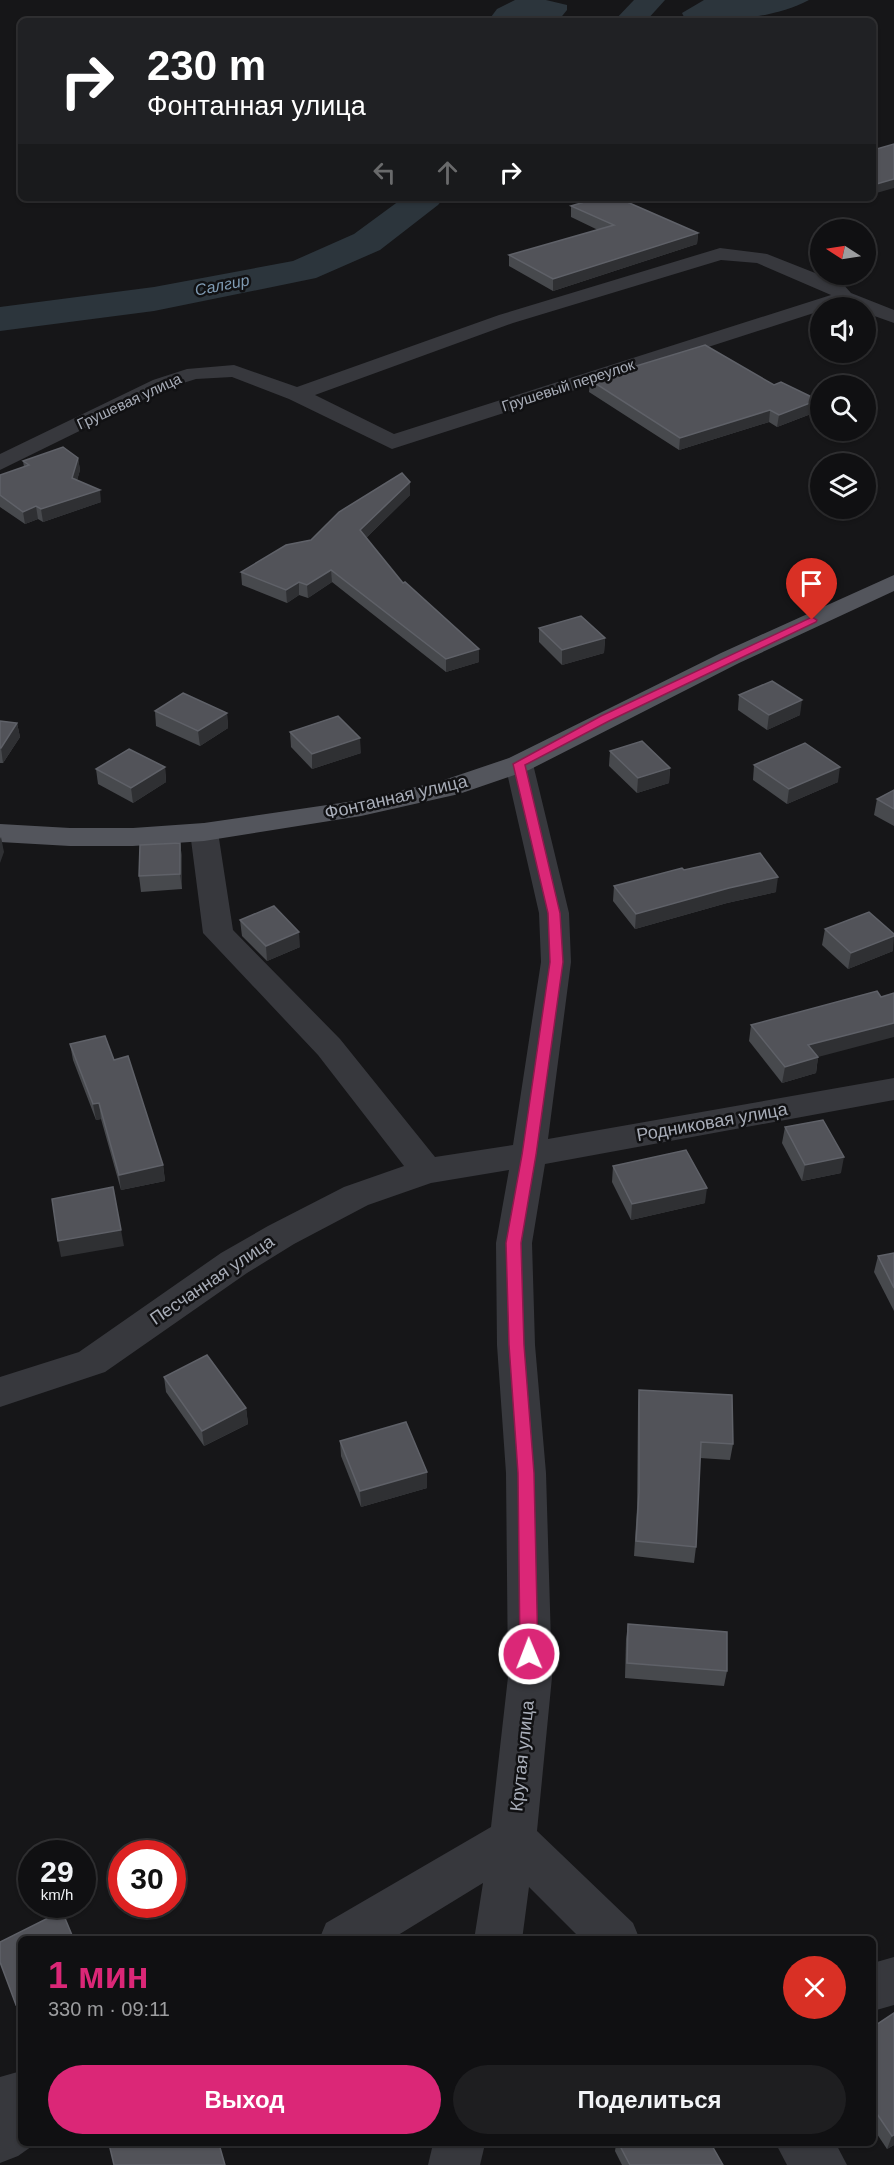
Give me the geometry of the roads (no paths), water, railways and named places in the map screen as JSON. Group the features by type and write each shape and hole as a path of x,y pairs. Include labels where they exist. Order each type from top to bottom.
{"main road":[{"name":"Фонтанная улица","path":"0,833 80,837 204,832 361,808 449,788 519,764 730,658 894,582"}],"street":[{"path":"297,394 506,319 720,254 760,258 836,288 844,297"},
{"name":"Грушевый переулок","path":"297,394 392,442 810,308"},
{"path":"876,310 894,317"},
{"name":"Грушевая улица","path":"0,463 160,384 184,375 234,371 297,394"},
{"name":"Крутая улица","path":"499,1936 513,1839 530,1677 526,1473 516,1345 514,1243 529,1155 556,962 554,913 519,764"},
{"path":"204,832 218,933 329,1047 428,1171"},
{"name":"Родниковая улица","path":"529,1155 894,1089"},
{"name":"Песчанная улица","path":"0,1392 92,1362 234,1263 281,1235 356,1196 428,1171 529,1155"},
{"path":"349,1936 513,1839 612,1936"},
{"path":"876,1986 894,1981"},
{"path":"0,2102 18,2097"},
{"path":"0,2138 18,2125"},
{"path":"454,2165 459,2146"},
{"path":"804,2146 820,2165"}],"waterway":[{"name":"Салгир","path":"632,18 651,0"},
{"name":"Салгир","path":"0,319 154,299 303,270 367,242 422,201"}]}
